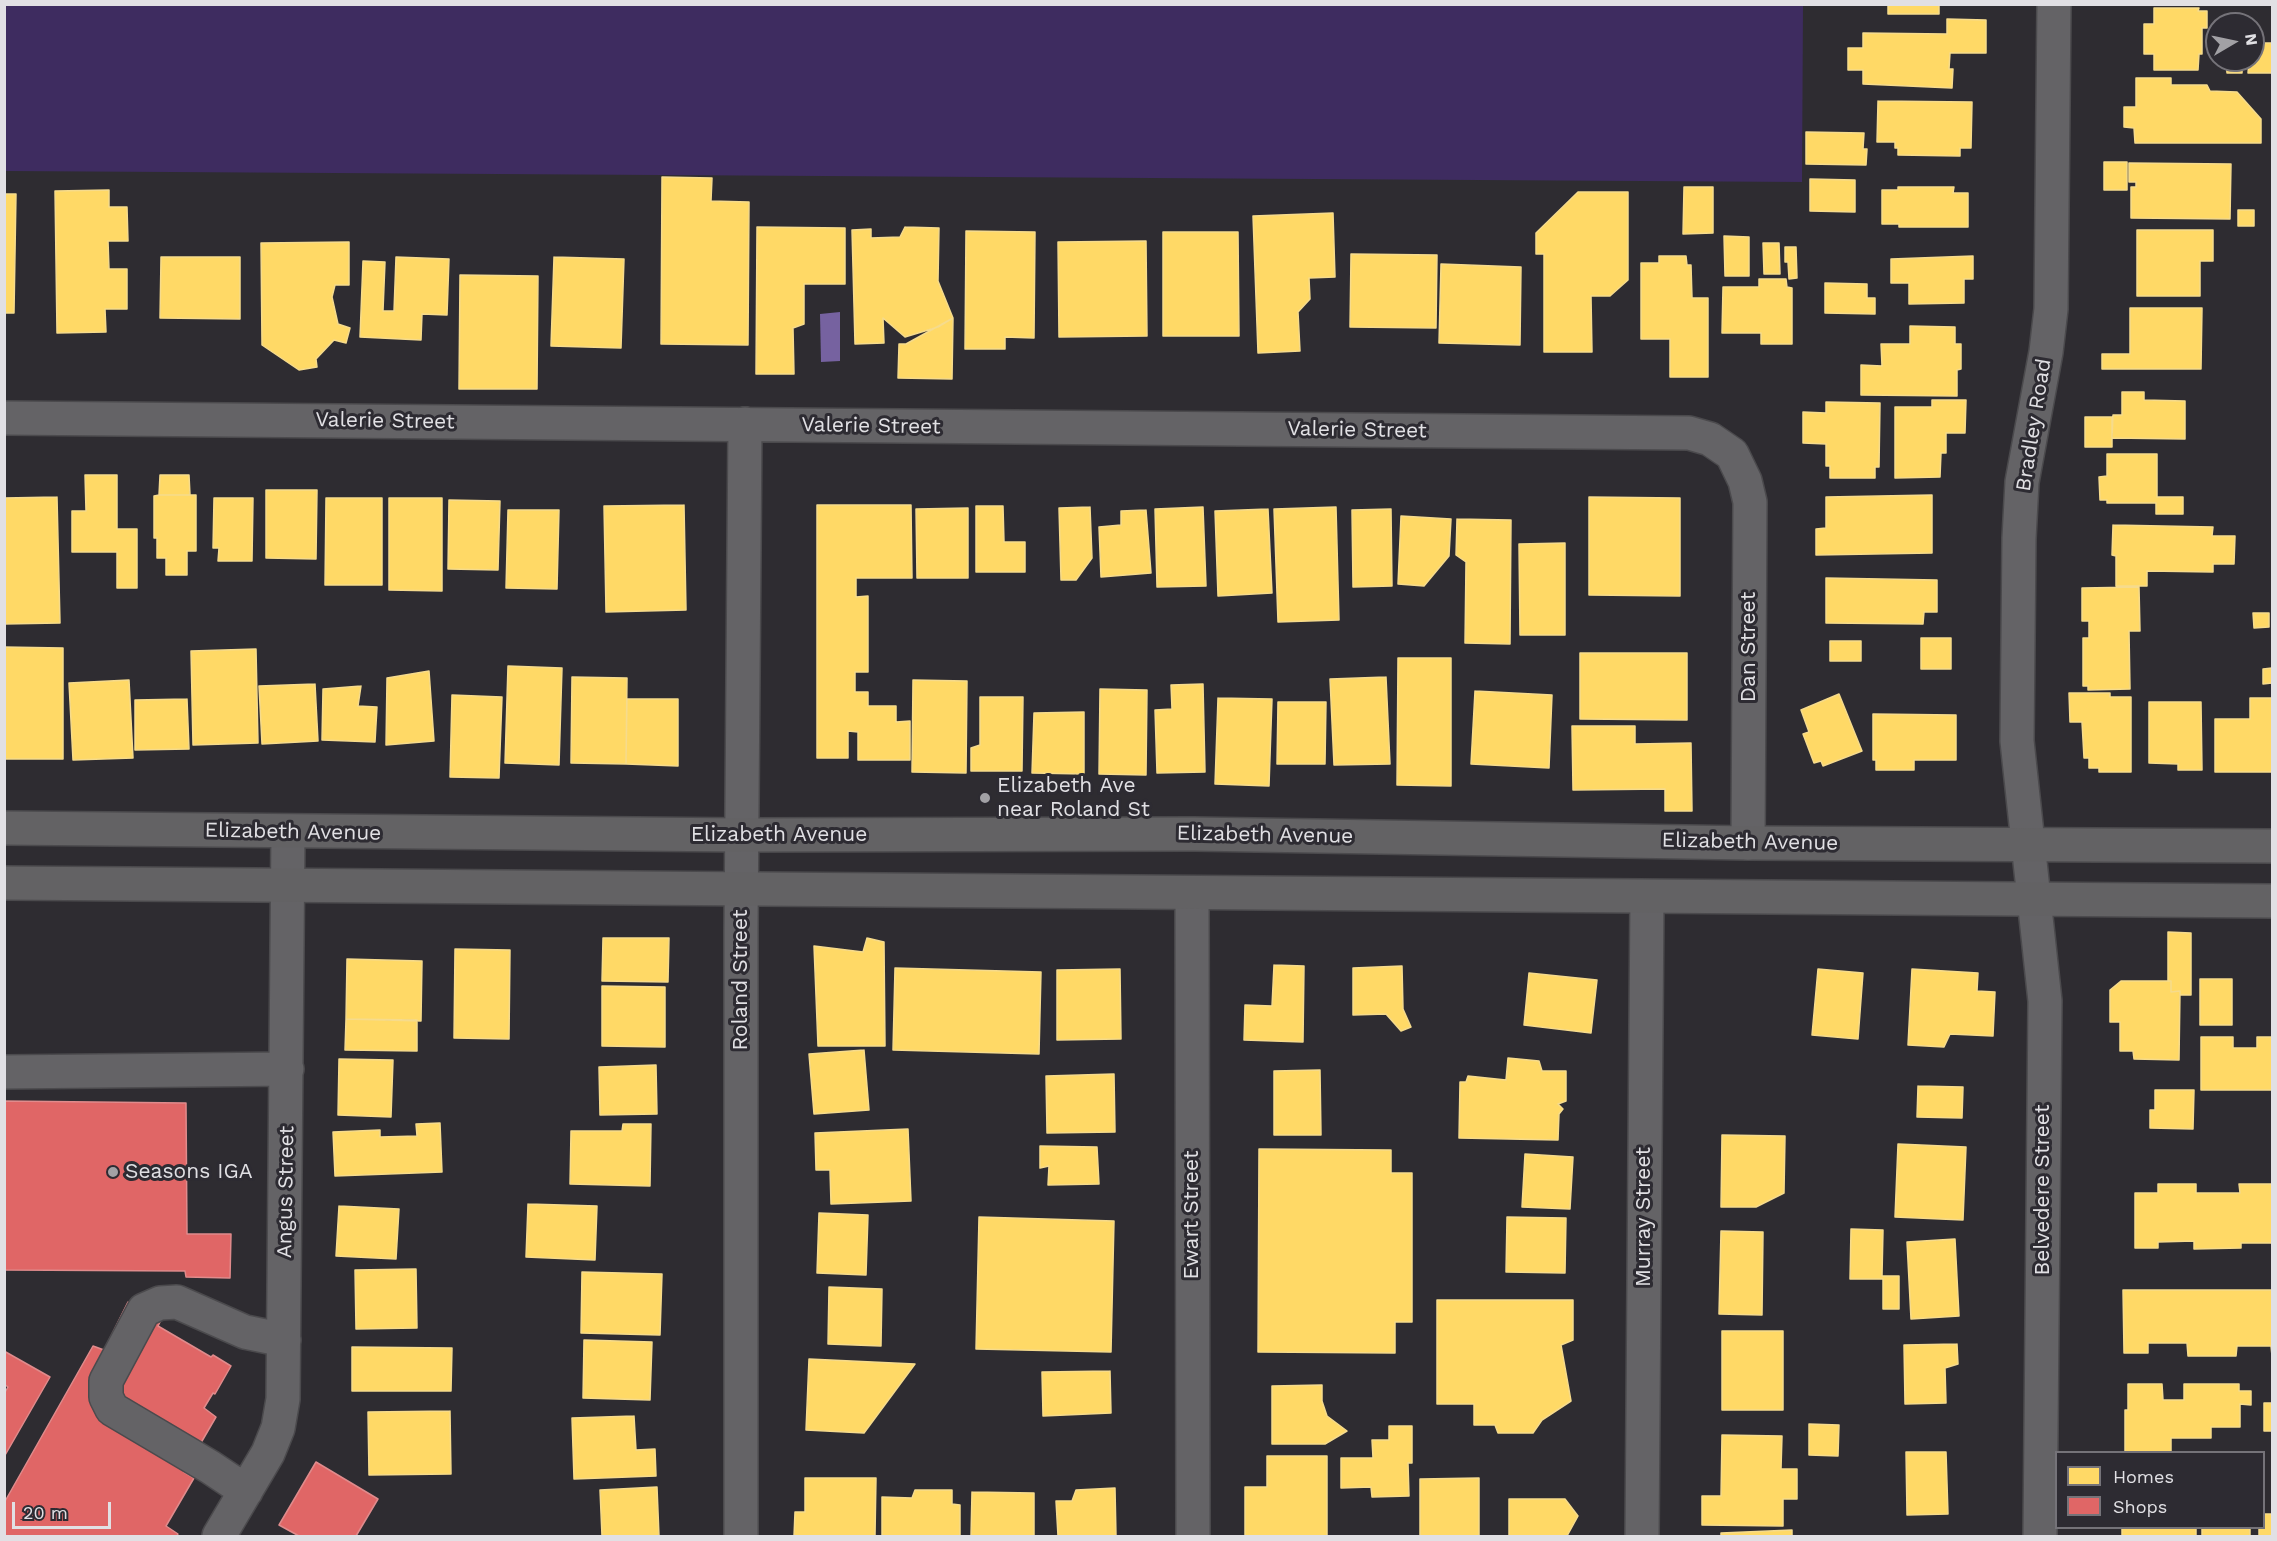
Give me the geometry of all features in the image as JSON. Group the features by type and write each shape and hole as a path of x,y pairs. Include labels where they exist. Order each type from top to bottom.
{"highway":[{"name":"Elizabeth Avenue","path":"4,828 743,835 1194,834 1748,843 2272,846"},
{"path":"4,883 2272,901"}],"street":[{"name":"Bradley Road","path":"2028,845 2017,741 2019,538 2022,482 2051,309 2054,4"},
{"name":"Valerie Street","path":"4,418 1689,434 1710,439 1732,454"},
{"name":"Roland Street","path":"741,1536 745,424"},
{"name":"Dan Street","path":"1732,454 1745,482 1750,502 1748,843"},
{"name":"Angus Street","path":"219,1536 268,1453 278,1428 283,1399 288,832"},
{"name":"Belvedere Street","path":"2028,845 2045,1001 2040,1536"},
{"name":"Ewart Street","path":"1192,893 1192,1536"},
{"name":"Murray Street","path":"1642,1536 1647,897"},
{"path":"4,1072 287,1069"},
{"path":"246,1491 210,1467 112,1410 106,1396 106,1381 144,1310 160,1303 177,1302 245,1332 284,1340"}],"shaded area":[{"path":"5,4 1803,5 1802,182 5,171"},
{"path":"840,312 840,361 821,362 820,314"}],"building: Homes":[{"path":"1888,4 1939,4 1939,14 1888,14"},
{"path":"2154,8 2199,8 2198,11 2207,11 2205,12 2205,28 2202,28 2202,54 2199,54 2198,70 2154,70 2154,54 2144,54 2144,24 2154,24"},
{"path":"1947,19 1986,20 1986,53 1950,53 1949,69 1953,69 1952,88 1863,84 1863,70 1848,70 1848,48 1863,48 1863,33 1947,34"},
{"path":"2265,43 2272,43 2272,73 2248,73 2265,72"},
{"path":"2136,78 2171,78 2171,85 2207,85 2210,91 2237,92 2261,119 2261,143 2135,143 2134,128 2124,127 2124,107 2136,107"},
{"path":"1878,101 1972,102 1971,148 1960,148 1960,156 1898,155 1895,142 1877,142"},
{"path":"1806,132 1864,133 1863,149 1867,149 1866,165 1806,164"},
{"path":"2104,162 2127,162 2127,190 2104,190"},
{"path":"2129,163 2231,164 2230,219 2131,218 2131,187 2136,187 2136,182 2129,182"},
{"path":"662,177 712,178 711,201 749,202 748,345 661,344"},
{"path":"1810,179 1855,180 1855,212 1810,211"},
{"path":"1684,187 1713,187 1713,233 1683,234"},
{"path":"1898,187 1954,187 1953,193 1968,193 1968,227 1899,227 1899,224 1882,224 1882,190 1898,190"},
{"path":"109,190 109,207 127,207 128,241 108,241 109,269 127,269 127,309 105,309 106,332 57,333 55,191"},
{"path":"1578,192 1628,192 1628,280 1610,296 1591,296 1592,352 1544,352 1544,254 1536,254 1536,233"},
{"path":"4,194 16,194 14,313 4,313"},
{"path":"2238,210 2254,210 2254,226 2238,226"},
{"path":"1333,213 1335,277 1309,278 1310,299 1298,312 1300,351 1258,353 1253,216"},
{"path":"757,227 845,228 845,284 804,284 804,324 793,328 794,374 756,374"},
{"path":"905,227 939,228 938,281 953,318 938,327 905,337 883,318 884,343 855,344 852,230 871,229 871,238 900,237"},
{"path":"2137,230 2213,230 2213,261 2200,261 2200,296 2137,296"},
{"path":"966,231 1035,232 1034,338 1005,337 1005,349 965,349"},
{"path":"1163,232 1238,232 1239,336 1163,336"},
{"path":"1724,236 1749,237 1749,276 1725,276"},
{"path":"1146,241 1147,336 1059,337 1058,242"},
{"path":"349,242 349,285 335,285 332,297 338,324 350,328 346,343 334,340 316,359 317,367 299,370 262,345 261,243"},
{"path":"1763,243 1779,243 1780,274 1764,274"},
{"path":"1785,247 1796,247 1797,278 1789,279 1788,262 1785,262"},
{"path":"1351,254 1437,255 1436,328 1350,327"},
{"path":"1659,256 1686,256 1687,265 1691,265 1692,298 1708,298 1708,377 1670,377 1670,339 1641,339 1641,263 1659,263"},
{"path":"1973,256 1973,279 1964,279 1964,303 1909,304 1909,283 1891,283 1891,259"},
{"path":"161,257 240,257 240,319 160,318"},
{"path":"396,257 449,259 447,315 422,314 421,340 360,337 363,261 385,262 383,311 394,311"},
{"path":"554,257 624,259 621,348 551,346"},
{"path":"1441,264 1521,267 1520,345 1439,343"},
{"path":"460,275 538,276 537,389 459,389"},
{"path":"1759,279 1786,279 1787,287 1792,288 1792,344 1761,344 1761,333 1722,333 1723,287 1759,287"},
{"path":"1825,283 1867,284 1867,298 1875,298 1875,314 1825,313"},
{"path":"2130,308 2202,308 2201,369 2102,369 2102,354 2130,354"},
{"path":"953,318 952,379 898,378 899,344 906,344"},
{"path":"1910,326 1955,327 1955,344 1961,344 1961,369 1957,370 1957,396 1861,395 1861,365 1882,366 1881,344 1910,344"},
{"path":"2122,392 2144,392 2144,400 2185,401 2185,439 2112,438 2113,415 2122,415"},
{"path":"1932,400 1966,400 1965,433 1946,433 1946,453 1941,453 1940,477 1895,478 1895,407 1932,407"},
{"path":"1826,402 1880,403 1879,467 1875,467 1875,478 1830,478 1830,466 1826,466 1826,444 1803,443 1803,412 1826,413"},
{"path":"2085,417 2112,417 2112,447 2085,447"},
{"path":"2107,454 2157,454 2157,497 2183,497 2183,514 2156,514 2156,503 2107,503 2107,500 2100,500 2099,477 2107,476"},
{"path":"85,475 117,475 117,529 137,529 137,588 117,588 117,552 72,552 72,511 86,511"},
{"path":"160,475 189,475 190,495 159,495"},
{"path":"266,490 317,490 316,559 266,558"},
{"path":"196,495 196,551 187,551 187,575 166,575 166,558 157,558 157,538 154,538 154,496"},
{"path":"1932,495 1932,553 1816,555 1816,529 1826,528 1826,497"},
{"path":"57,497 60,623 4,624 4,498"},
{"path":"1589,497 1680,498 1680,596 1589,595"},
{"path":"214,498 253,498 252,561 218,561 219,548 213,548"},
{"path":"326,498 382,498 382,585 325,585"},
{"path":"389,498 442,498 442,591 389,590"},
{"path":"449,500 500,501 498,570 448,569"},
{"path":"684,505 686,610 606,612 604,506"},
{"path":"817,505 911,505 912,578 856,578 856,597 868,596 868,672 855,672 855,692 868,692 868,706 896,706 896,722 910,721 910,760 858,760 858,732 848,731 848,758 817,758"},
{"path":"976,506 1003,506 1004,542 1025,542 1025,572 976,572"},
{"path":"1090,507 1092,558 1076,580 1061,580 1059,508"},
{"path":"1203,507 1206,586 1157,587 1155,509"},
{"path":"1336,507 1339,620 1278,622 1274,509"},
{"path":"968,508 968,578 917,578 916,509"},
{"path":"1268,509 1272,593 1218,596 1215,511"},
{"path":"1391,509 1392,586 1353,587 1352,510"},
{"path":"508,510 559,510 557,589 506,588"},
{"path":"1146,510 1151,573 1101,577 1099,527 1121,525 1121,511"},
{"path":"1401,516 1451,519 1449,556 1424,586 1398,584"},
{"path":"1457,519 1511,520 1510,644 1465,643 1466,562 1456,555"},
{"path":"2113,525 2213,527 2212,536 2235,536 2234,564 2213,564 2213,572 2147,571 2147,586 2116,586 2116,556 2112,555"},
{"path":"1565,543 1565,635 1520,635 1519,544"},
{"path":"1826,578 1937,580 1937,612 1924,612 1923,624 1826,623"},
{"path":"2139,587 2140,631 2129,631 2130,689 2088,690 2088,686 2083,686 2083,638 2089,638 2089,621 2082,621 2082,588"},
{"path":"2253,613 2269,613 2269,627 2254,628"},
{"path":"1921,638 1951,638 1951,669 1921,669"},
{"path":"1830,641 1861,641 1861,661 1830,661"},
{"path":"4,647 63,648 63,759 4,759"},
{"path":"256,649 258,743 193,745 191,651"},
{"path":"1580,653 1687,653 1687,720 1580,719"},
{"path":"1398,658 1451,658 1451,786 1397,785"},
{"path":"508,666 562,668 559,765 505,763"},
{"path":"2272,668 2272,683 2263,684 2263,669"},
{"path":"429,671 434,741 386,745 387,678"},
{"path":"572,677 627,678 626,764 571,763"},
{"path":"1386,677 1390,764 1334,765 1330,679"},
{"path":"129,680 133,758 73,760 69,683"},
{"path":"913,680 967,681 966,773 912,772"},
{"path":"315,684 318,741 262,744 259,686"},
{"path":"1203,684 1205,772 1157,773 1155,710 1172,709 1171,685"},
{"path":"361,686 358,706 377,707 375,742 322,740 323,689"},
{"path":"1100,689 1147,690 1146,775 1099,774"},
{"path":"1475,691 1552,695 1549,768 1471,764"},
{"path":"2069,693 2110,693 2110,697 2131,697 2131,772 2099,772 2099,768 2089,768 2089,758 2084,758 2082,722 2070,722"},
{"path":"1839,694 1862,751 1823,766 1821,761 1814,763 1803,734 1809,732 1801,710"},
{"path":"452,695 502,697 499,778 450,777"},
{"path":"980,697 1023,697 1022,771 971,771 971,748 980,745"},
{"path":"1218,698 1272,699 1269,786 1215,784"},
{"path":"2250,698 2272,698 2272,772 2215,772 2215,719 2250,719"},
{"path":"187,699 189,749 135,750 135,700"},
{"path":"627,699 678,699 678,766 626,764"},
{"path":"1278,702 1326,702 1325,764 1277,764"},
{"path":"2149,702 2201,702 2202,770 2178,770 2178,764 2149,763"},
{"path":"1084,712 1084,774 1032,773 1034,713"},
{"path":"1873,714 1956,715 1956,760 1914,760 1914,770 1876,770 1876,760 1873,760"},
{"path":"1572,726 1635,726 1635,744 1691,743 1692,811 1665,811 1665,789 1573,790"},
{"path":"2168,932 2191,933 2191,995 2180,995 2180,991 2171,992 2171,981 2168,981"},
{"path":"603,938 669,938 668,982 602,981"},
{"path":"867,938 884,942 885,1046 818,1046 814,946 863,952"},
{"path":"455,949 510,950 509,1039 454,1038"},
{"path":"347,959 422,961 421,1021 346,1019"},
{"path":"1274,965 1304,966 1303,1042 1244,1040 1245,1005 1272,1006"},
{"path":"1402,966 1403,1009 1411,1027 1401,1031 1386,1014 1353,1015 1353,968"},
{"path":"895,968 1041,972 1039,1054 893,1050"},
{"path":"1120,969 1121,1039 1057,1040 1057,970"},
{"path":"1818,969 1863,973 1858,1039 1812,1035"},
{"path":"1912,969 1978,973 1977,991 1995,992 1993,1036 1950,1034 1944,1047 1908,1045"},
{"path":"1529,973 1597,980 1591,1033 1524,1025"},
{"path":"2200,979 2232,979 2232,1025 2200,1025"},
{"path":"2121,981 2171,981 2171,992 2180,991 2179,1060 2134,1059 2133,1051 2120,1051 2120,1022 2110,1022 2110,990"},
{"path":"602,986 665,987 665,1047 602,1046"},
{"path":"346,1019 417,1020 417,1051 345,1050"},
{"path":"2201,1037 2233,1037 2233,1048 2257,1048 2257,1037 2272,1037 2272,1090 2201,1090"},
{"path":"864,1050 869,1110 814,1114 809,1054"},
{"path":"1508,1058 1539,1061 1542,1071 1566,1071 1566,1101 1558,1104 1563,1109 1559,1114 1558,1140 1459,1138 1460,1082 1466,1082 1468,1076 1506,1080"},
{"path":"339,1059 393,1060 391,1117 338,1115"},
{"path":"656,1065 657,1114 600,1115 599,1067"},
{"path":"1320,1070 1321,1135 1274,1135 1274,1071"},
{"path":"1114,1074 1115,1132 1047,1133 1046,1076"},
{"path":"1918,1086 1963,1087 1962,1118 1917,1117"},
{"path":"2155,1090 2194,1090 2193,1129 2150,1128 2150,1110 2155,1110"},
{"path":"440,1123 442,1172 335,1176 333,1132 380,1130 380,1137 417,1136 416,1124"},
{"path":"623,1124 651,1124 650,1186 570,1184 571,1131 622,1131"},
{"path":"908,1129 911,1201 831,1204 830,1170 816,1170 815,1133"},
{"path":"1722,1135 1785,1136 1784,1193 1756,1207 1721,1207"},
{"path":"1898,1144 1966,1147 1963,1220 1895,1217"},
{"path":"1040,1146 1097,1147 1099,1184 1048,1185 1049,1166 1040,1168"},
{"path":"1259,1149 1391,1150 1391,1173 1412,1173 1412,1322 1395,1322 1395,1353 1258,1352"},
{"path":"1525,1154 1573,1157 1570,1209 1522,1207"},
{"path":"2158,1184 2196,1184 2196,1193 2240,1193 2239,1184 2272,1184 2272,1243 2241,1243 2241,1248 2194,1249 2194,1241 2158,1242 2158,1248 2135,1248 2135,1193 2158,1193"},
{"path":"528,1204 597,1206 595,1260 526,1257"},
{"path":"339,1206 399,1209 396,1259 336,1256"},
{"path":"819,1213 868,1215 866,1275 817,1273"},
{"path":"979,1217 1114,1221 1111,1352 976,1349"},
{"path":"1507,1217 1566,1218 1565,1273 1506,1272"},
{"path":"1851,1229 1883,1230 1882,1276 1899,1276 1899,1309 1883,1309 1883,1279 1850,1279"},
{"path":"1721,1231 1763,1232 1762,1315 1719,1314"},
{"path":"1955,1239 1959,1316 1911,1319 1907,1242"},
{"path":"416,1269 417,1328 356,1329 355,1270"},
{"path":"582,1272 662,1274 660,1335 581,1333"},
{"path":"829,1287 882,1289 881,1346 828,1344"},
{"path":"2123,1290 2272,1290 2272,1356 2271,1346 2237,1346 2236,1356 2188,1356 2187,1343 2148,1343 2148,1353 2124,1353"},
{"path":"1437,1300 1573,1300 1573,1340 1561,1345 1571,1401 1542,1420 1533,1433 1498,1433 1495,1425 1474,1425 1474,1404 1437,1404"},
{"path":"1722,1331 1783,1331 1783,1410 1722,1410"},
{"path":"584,1340 652,1342 650,1400 583,1398"},
{"path":"1957,1344 1958,1364 1945,1368 1946,1403 1905,1404 1904,1345"},
{"path":"352,1347 452,1348 451,1391 352,1391"},
{"path":"809,1359 915,1364 864,1433 806,1430"},
{"path":"1110,1371 1111,1413 1043,1416 1042,1372"},
{"path":"2128,1384 2162,1384 2163,1400 2184,1400 2184,1384 2239,1384 2239,1391 2251,1391 2251,1405 2240,1404 2240,1427 2211,1427 2211,1438 2171,1438 2171,1451 2125,1451 2125,1410 2128,1410"},
{"path":"1322,1385 1322,1401 1327,1416 1347,1431 1325,1444 1272,1444 1272,1386"},
{"path":"2264,1403 2272,1403 2272,1431 2264,1431"},
{"path":"450,1411 451,1474 369,1475 368,1412"},
{"path":"634,1416 636,1450 655,1449 656,1476 574,1479 572,1418"},
{"path":"1809,1424 1839,1425 1838,1456 1809,1455"},
{"path":"1389,1426 1412,1426 1412,1463 1408,1463 1409,1496 1372,1497 1371,1487 1341,1488 1341,1458 1373,1458 1372,1440 1389,1440"},
{"path":"1722,1435 1782,1436 1781,1469 1797,1469 1797,1499 1783,1499 1783,1526 1702,1525 1702,1496 1721,1496"},
{"path":"1906,1452 1946,1452 1948,1514 1907,1515"},
{"path":"1267,1456 1327,1456 1327,1536 1245,1536 1245,1487 1267,1487"},
{"path":"805,1478 876,1478 875,1536 794,1536 795,1512 805,1512"},
{"path":"1479,1478 1479,1536 1420,1536 1420,1479"},
{"path":"657,1487 659,1536 602,1536 600,1490"},
{"path":"1115,1488 1116,1536 1058,1536 1056,1501 1072,1501 1076,1490"},
{"path":"915,1490 952,1490 952,1504 960,1505 960,1536 882,1536 882,1497 912,1498"},
{"path":"972,1492 1034,1493 1034,1536 971,1536"},
{"path":"1509,1499 1565,1499 1578,1516 1567,1536 1509,1536"},
{"path":"2265,1514 2272,1514 2272,1536 2259,1536 2259,1529 2265,1529"},
{"path":"2122,1529 2196,1529 2196,1536 2122,1536"},
{"path":"2202,1529 2250,1529 2250,1536 2202,1536"},
{"path":"1792,1530 1792,1536 1721,1536 1721,1533"}],"building: Shops":[{"path":"4,1101 186,1103 187,1234 231,1234 230,1278 186,1277 185,1271 4,1270"},
{"path":"128,1302 161,1320 158,1326 231,1366 204,1408 216,1417 184,1472 194,1478 166,1526 178,1534 177,1536 4,1536 4,1503 93,1346 104,1350"},
{"path":"4,1351 50,1377 4,1457 4,1394 8,1387 4,1384"},
{"path":"316,1462 378,1499 356,1536 299,1536 279,1525"}],"place":[{"name":"Elizabeth Ave near Roland St","path":"985,798"},
{"name":"Seasons IGA","path":"113,1172"}]}
